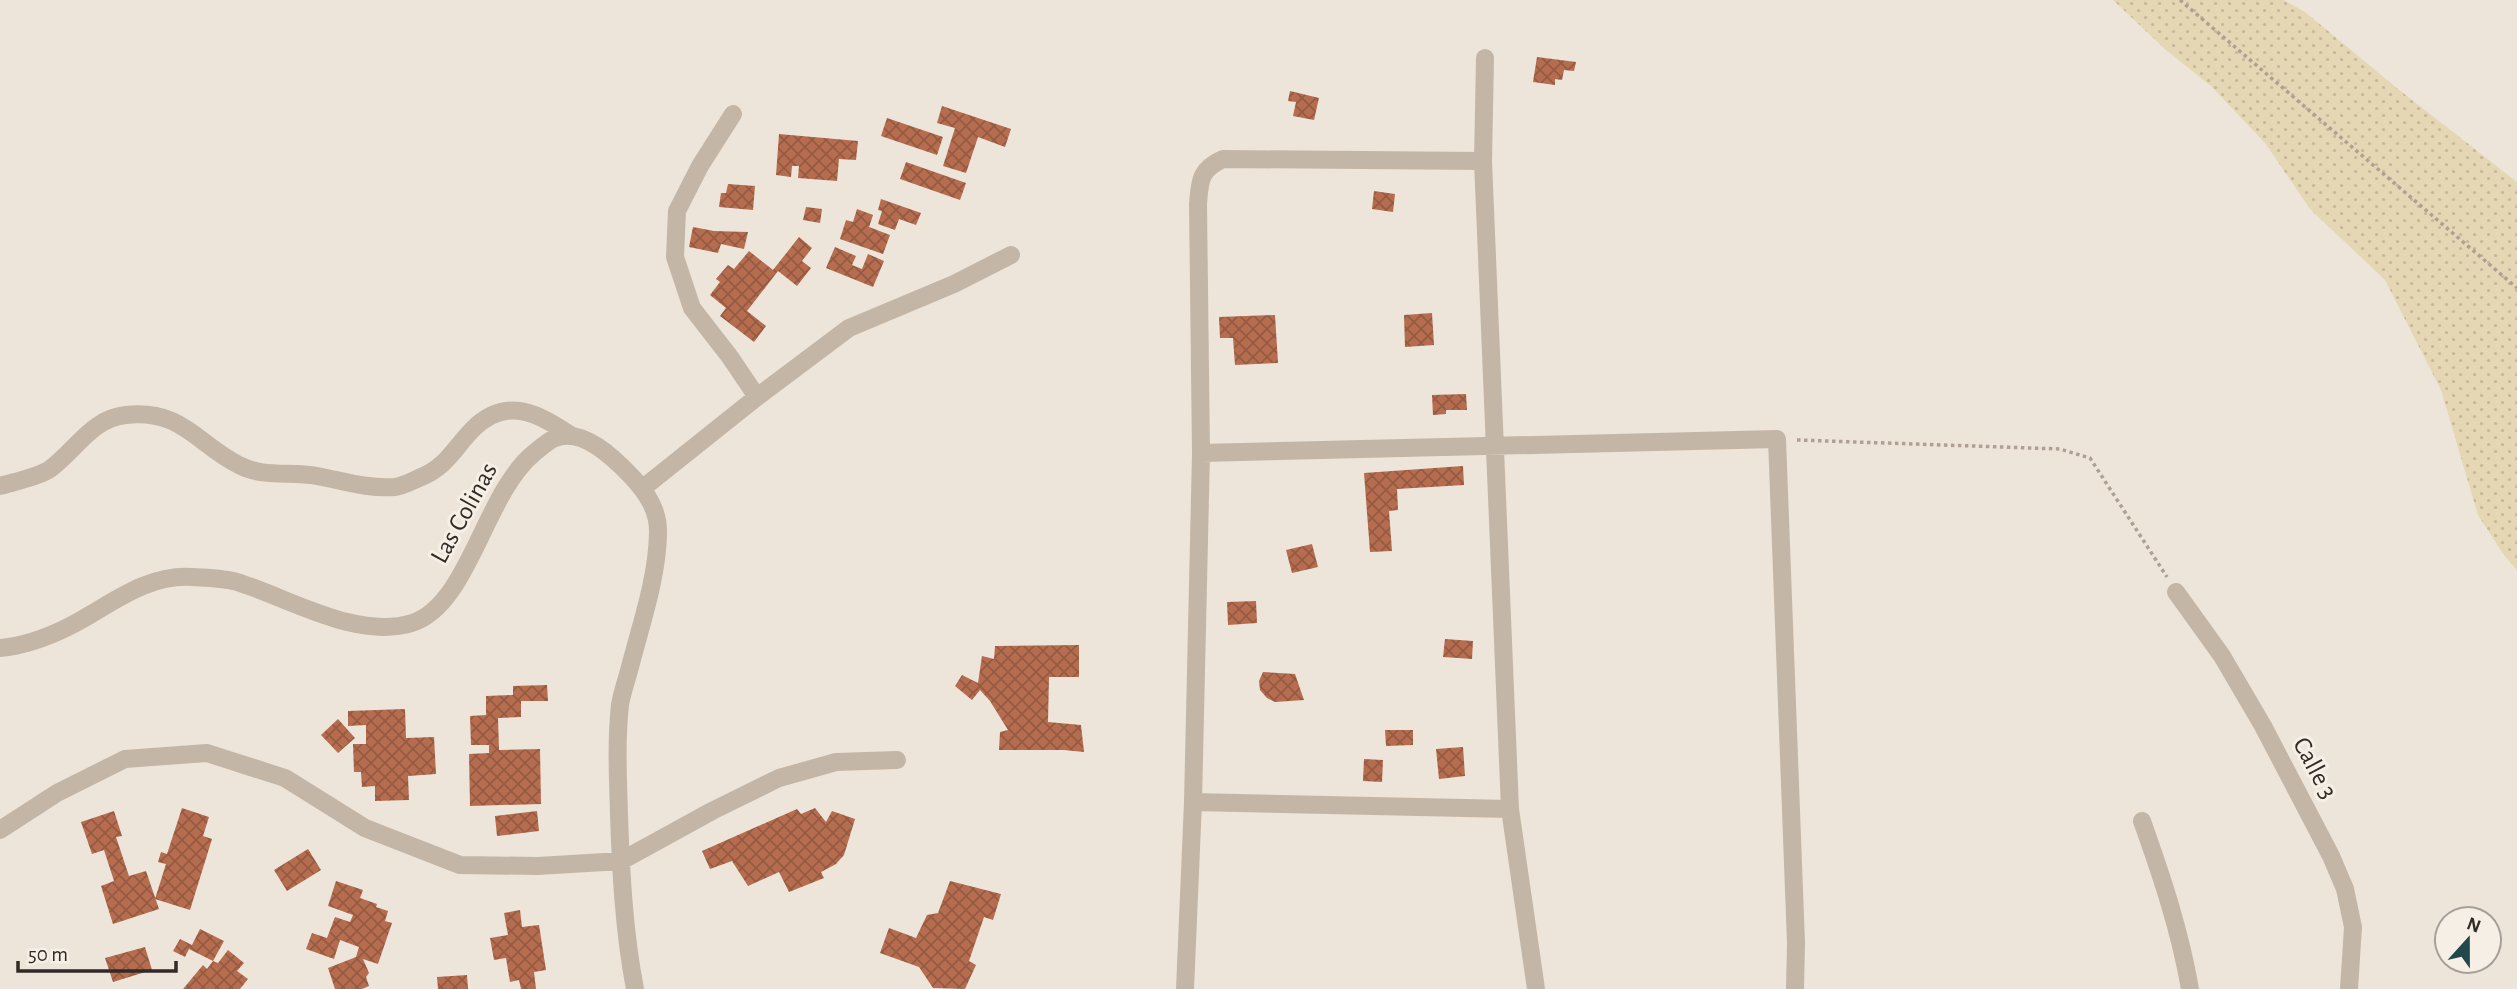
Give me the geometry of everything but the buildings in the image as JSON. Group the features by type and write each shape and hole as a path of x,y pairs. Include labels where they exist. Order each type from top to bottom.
{"street":[{"path":"1485,58 1483,161 1510,809 1536,989"},
{"path":"733,114 700,166 677,211 675,257 692,308 757,397"},
{"path":"1185,989 1193,802 1201,453 1198,204 1202,174 1210,165 1223,159 1483,161"},
{"path":"643,488 849,328 954,284 1011,255"},
{"path":"0,486 48,470 76,442 104,422 124,415 146,415 170,420 194,432 240,466 264,473 315,475 364,487 398,487 435,472 474,428 495,413 514,409 545,418 572,436 597,446 643,488 657,513 659,533 654,573 620,704 618,771 621,861 627,949 635,989"},
{"name":"Las Colinas","path":"0,648 67,628 125,592 189,576 235,582 298,606 358,624 386,626 411,623 431,614 449,595 504,488 523,462 556,437 572,436"},
{"path":"1201,453 1777,439 1796,943 1795,989"},
{"name":"Calle 3","path":"2176,592 2236,680 2346,889 2353,927 2350,989"},
{"path":"0,831 57,793 125,759 207,753 285,778 365,828 460,865 538,866 621,861 779,778 836,762 897,760"},
{"path":"1193,802 1510,809"},
{"path":"2143,821 2171,903 2182,943 2190,989"}],"path":[{"path":"2180,0 2517,288"},
{"path":"1777,439 2060,449 2090,458 2176,592"}],"sand":[{"path":"2113,0 2284,0 2305,12 2517,182 2517,570 2478,515 2441,390 2385,280 2310,209 2265,143 2211,86 2166,50"}]}
